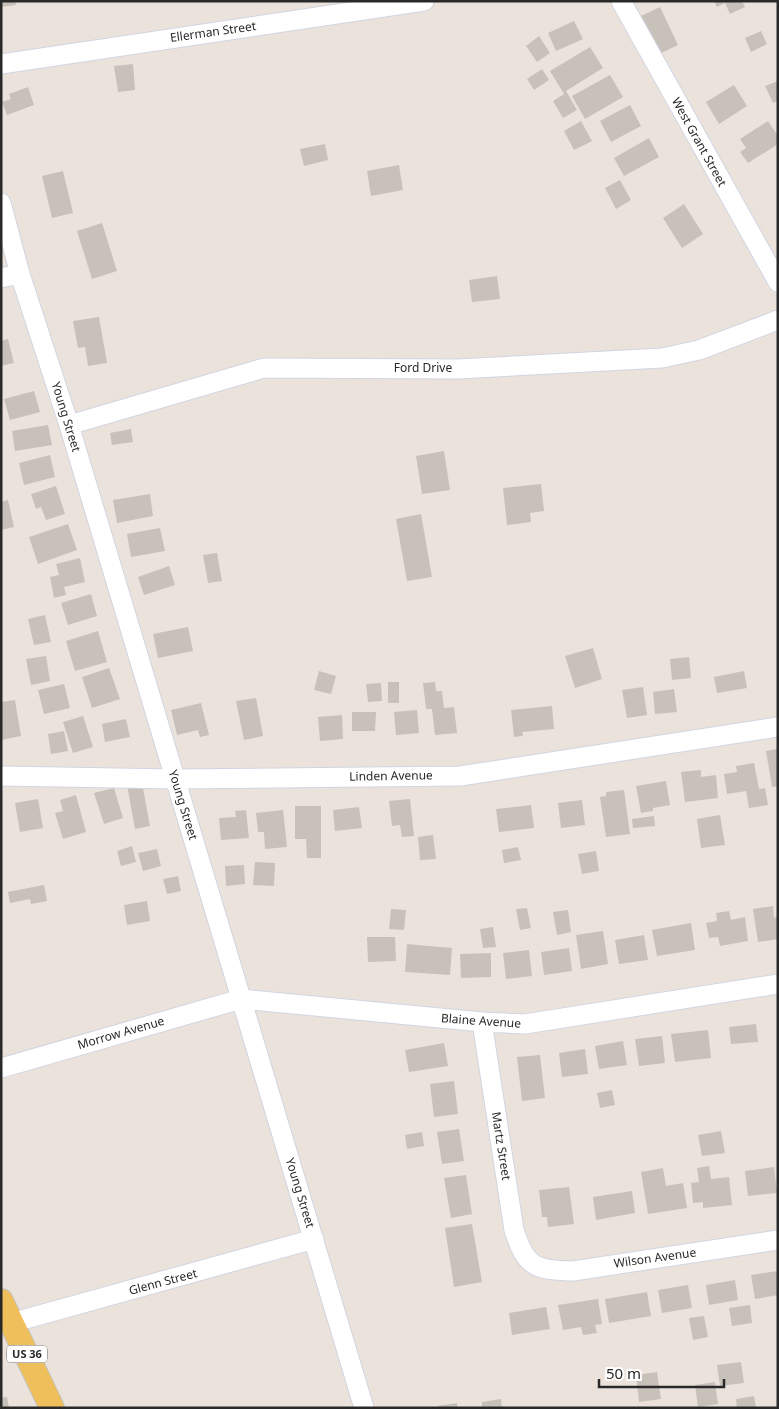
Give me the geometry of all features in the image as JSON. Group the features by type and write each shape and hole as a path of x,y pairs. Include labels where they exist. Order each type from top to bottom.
{"main road":[{"name":"US 36","path":"1,1301 52,1408"}],"street":[{"name":"Ellerman Street","path":"1,64 424,1"},
{"name":"West Grant Street","path":"621,1 778,282"},
{"name":"Young Street","path":"1,203 20,274 69,424 364,1408"},
{"path":"1,278 20,274"},
{"name":"Ford Drive","path":"69,424 264,368 458,368 662,358 700,350 778,320"},
{"name":"Linden Avenue","path":"1,776 175,779 460,776 778,727"},
{"name":"Blaine Avenue","path":"241,999 482,1022 525,1024 778,984"},
{"name":"Morrow Avenue","path":"1,1068 241,999"},
{"name":"Martz Street","path":"482,1022 514,1230 521,1252 533,1265"},
{"name":"Glenn Street","path":"11,1323 314,1239"},
{"name":"Wilson Avenue","path":"533,1265 550,1270 573,1271 778,1240"}],"building":[{"path":"1,1 15,1 16,5 1,7"},
{"path":"714,1 742,1 745,7 730,14 725,3 717,7"},
{"path":"660,7 678,45 657,55 639,17"},
{"path":"574,21 583,39 556,51 548,33"},
{"path":"761,31 767,44 751,52 745,38"},
{"path":"539,36 550,53 537,62 526,46"},
{"path":"590,47 603,68 566,91 577,110 563,118 553,101 564,94 550,71"},
{"path":"133,64 135,90 118,92 114,66"},
{"path":"542,69 549,80 534,90 527,79"},
{"path":"610,75 623,97 585,119 572,96"},
{"path":"778,81 778,101 773,103 765,86"},
{"path":"734,85 747,106 719,124 706,102"},
{"path":"28,87 34,105 7,115 2,102 11,99 9,94"},
{"path":"630,105 641,126 611,142 600,121"},
{"path":"581,121 592,141 574,150 564,131"},
{"path":"768,121 778,136 778,144 748,163 740,152 746,148 740,139"},
{"path":"649,138 659,157 624,176 614,158"},
{"path":"325,144 328,160 304,166 300,149"},
{"path":"399,165 403,190 371,196 367,171"},
{"path":"63,171 73,213 52,218 42,176"},
{"path":"620,180 631,200 616,209 605,188"},
{"path":"684,204 703,234 682,248 663,218"},
{"path":"102,223 117,271 92,279 77,231"},
{"path":"497,276 500,299 472,302 469,280"},
{"path":"99,317 107,363 88,366 85,347 78,348 73,321"},
{"path":"8,339 14,363 1,366 1,341"},
{"path":"34,391 40,412 10,420 4,399"},
{"path":"48,425 52,445 15,451 12,431"},
{"path":"131,429 133,442 112,445 110,433"},
{"path":"444,451 450,490 422,494 416,456"},
{"path":"50,455 55,477 24,485 19,463"},
{"path":"541,484 544,511 530,513 531,522 507,525 503,488"},
{"path":"56,486 65,514 46,520 41,507 36,509 31,494"},
{"path":"150,494 153,516 117,523 113,500"},
{"path":"8,500 14,527 1,530 1,502"},
{"path":"421,514 432,577 407,581 396,519"},
{"path":"68,524 77,550 38,564 29,537"},
{"path":"160,528 165,551 131,557 127,534"},
{"path":"217,553 222,581 208,583 203,555"},
{"path":"80,558 85,582 64,587 66,595 54,598 50,577 59,575 56,564"},
{"path":"169,566 175,585 144,595 138,577"},
{"path":"91,594 97,616 68,625 61,603"},
{"path":"45,615 51,642 34,645 28,619"},
{"path":"188,627 193,651 158,658 153,634"},
{"path":"98,631 107,662 75,671 66,641"},
{"path":"593,648 602,679 575,688 565,656"},
{"path":"46,656 50,681 31,685 26,659"},
{"path":"689,657 691,678 672,680 670,659"},
{"path":"109,668 120,699 92,708 82,677"},
{"path":"319,671 336,676 331,694 314,690"},
{"path":"744,671 747,688 717,693 714,677"},
{"path":"388,682 399,682 399,703 388,703"},
{"path":"435,682 436,691 442,691 444,708 454,707 457,733 435,735 432,709 426,709 423,683"},
{"path":"381,683 382,701 368,702 366,684"},
{"path":"64,684 70,708 44,714 38,690"},
{"path":"643,687 647,715 627,718 622,690"},
{"path":"674,689 677,712 655,714 653,692"},
{"path":"256,698 263,736 244,740 236,701"},
{"path":"15,700 21,736 1,740 1,702"},
{"path":"201,703 209,735 200,737 198,730 177,735 171,710"},
{"path":"552,706 554,729 522,732 523,736 514,737 511,710"},
{"path":"417,710 419,733 396,735 394,712"},
{"path":"352,712 376,712 375,731 352,731"},
{"path":"342,715 343,739 320,741 318,717"},
{"path":"83,716 93,747 73,753 63,722"},
{"path":"126,719 130,737 105,742 102,724"},
{"path":"64,731 68,751 51,754 48,734"},
{"path":"778,749 778,786 772,787 766,751"},
{"path":"754,763 759,789 765,788 768,805 749,808 746,791 727,794 724,774 737,772 736,766"},
{"path":"701,770 701,777 716,775 718,798 685,802 681,772"},
{"path":"666,781 670,805 653,808 653,811 641,813 636,786"},
{"path":"142,783 150,826 135,829 127,785"},
{"path":"114,788 123,818 104,824 94,793"},
{"path":"624,790 630,834 606,837 600,797 606,796 606,792"},
{"path":"76,795 86,832 63,839 55,813 63,811 60,800"},
{"path":"38,799 43,828 20,832 15,803"},
{"path":"410,799 414,836 402,837 400,825 392,826 389,801"},
{"path":"582,800 585,825 561,828 558,803"},
{"path":"531,805 534,828 499,832 496,809"},
{"path":"295,806 321,806 321,858 307,858 306,839 295,839"},
{"path":"359,807 362,828 335,831 333,810"},
{"path":"246,810 249,838 221,840 219,818 236,817 235,811"},
{"path":"283,810 287,847 265,849 264,832 258,832 256,813"},
{"path":"720,815 725,845 701,848 697,819"},
{"path":"654,816 655,826 633,828 632,819"},
{"path":"433,835 436,859 420,860 418,837"},
{"path":"132,846 136,862 121,866 117,851"},
{"path":"518,847 521,860 504,863 502,850"},
{"path":"157,849 161,866 143,871 138,853"},
{"path":"596,851 599,871 582,874 578,854"},
{"path":"255,862 275,863 274,886 253,885"},
{"path":"244,865 245,884 226,886 225,866"},
{"path":"178,876 181,891 167,894 163,879"},
{"path":"44,885 47,901 31,904 30,899 10,903 8,892"},
{"path":"147,901 150,921 127,925 124,905"},
{"path":"773,906 774,918 778,917 778,939 758,942 753,909"},
{"path":"527,908 531,928 520,930 516,909"},
{"path":"391,909 406,910 404,930 389,929"},
{"path":"568,910 571,932 557,935 553,912"},
{"path":"729,911 731,920 745,917 748,941 720,946 718,937 709,938 706,923 717,921 716,913"},
{"path":"691,923 695,950 657,956 652,930"},
{"path":"493,927 496,947 483,948 480,929"},
{"path":"603,931 608,964 581,969 576,935"},
{"path":"644,935 648,960 619,964 615,940"},
{"path":"367,937 395,937 396,961 368,962"},
{"path":"407,944 452,948 450,975 405,972"},
{"path":"569,948 572,971 544,975 541,952"},
{"path":"529,950 532,976 506,979 503,953"},
{"path":"491,953 491,977 461,978 460,954"},
{"path":"756,1024 758,1042 731,1044 729,1027"},
{"path":"708,1030 711,1058 675,1062 671,1034"},
{"path":"662,1036 665,1063 639,1066 635,1039"},
{"path":"623,1041 627,1065 599,1069 595,1046"},
{"path":"444,1043 448,1066 409,1072 405,1050"},
{"path":"585,1049 588,1074 562,1077 559,1053"},
{"path":"540,1055 545,1098 522,1101 517,1057"},
{"path":"454,1081 458,1114 434,1117 430,1084"},
{"path":"612,1090 615,1105 600,1108 597,1093"},
{"path":"459,1129 464,1161 442,1164 437,1132"},
{"path":"721,1131 725,1153 702,1156 698,1135"},
{"path":"422,1132 424,1146 407,1149 405,1135"},
{"path":"709,1166 711,1179 729,1177 732,1205 703,1208 703,1202 693,1203 691,1183 699,1182 697,1168"},
{"path":"774,1167 777,1193 748,1196 745,1171"},
{"path":"663,1168 666,1186 683,1183 687,1208 648,1214 641,1172"},
{"path":"466,1175 472,1214 451,1218 444,1178"},
{"path":"569,1187 574,1224 548,1227 547,1217 542,1217 539,1190"},
{"path":"632,1191 635,1213 596,1220 593,1197"},
{"path":"472,1224 482,1282 454,1287 445,1228"},
{"path":"778,1271 778,1295 755,1299 751,1275"},
{"path":"735,1280 738,1300 709,1305 706,1285"},
{"path":"688,1285 692,1308 662,1313 658,1290"},
{"path":"647,1292 651,1316 609,1323 605,1299"},
{"path":"598,1299 602,1324 595,1325 597,1333 583,1335 581,1327 563,1330 558,1305"},
{"path":"750,1305 752,1323 732,1326 729,1308"},
{"path":"546,1307 550,1329 512,1335 509,1313"},
{"path":"704,1316 708,1337 693,1340 689,1318"},
{"path":"741,1362 744,1383 720,1386 717,1365"},
{"path":"657,1372 661,1399 639,1402 636,1375"},
{"path":"715,1382 718,1404 698,1407 695,1385"},
{"path":"754,1396 756,1408 737,1408 736,1399"},
{"path":"7,1397 9,1408 1,1408 1,1398"},
{"path":"501,1399 502,1408 482,1408 482,1402"},
{"path":"457,1403 457,1408 438,1408 437,1406"}]}
